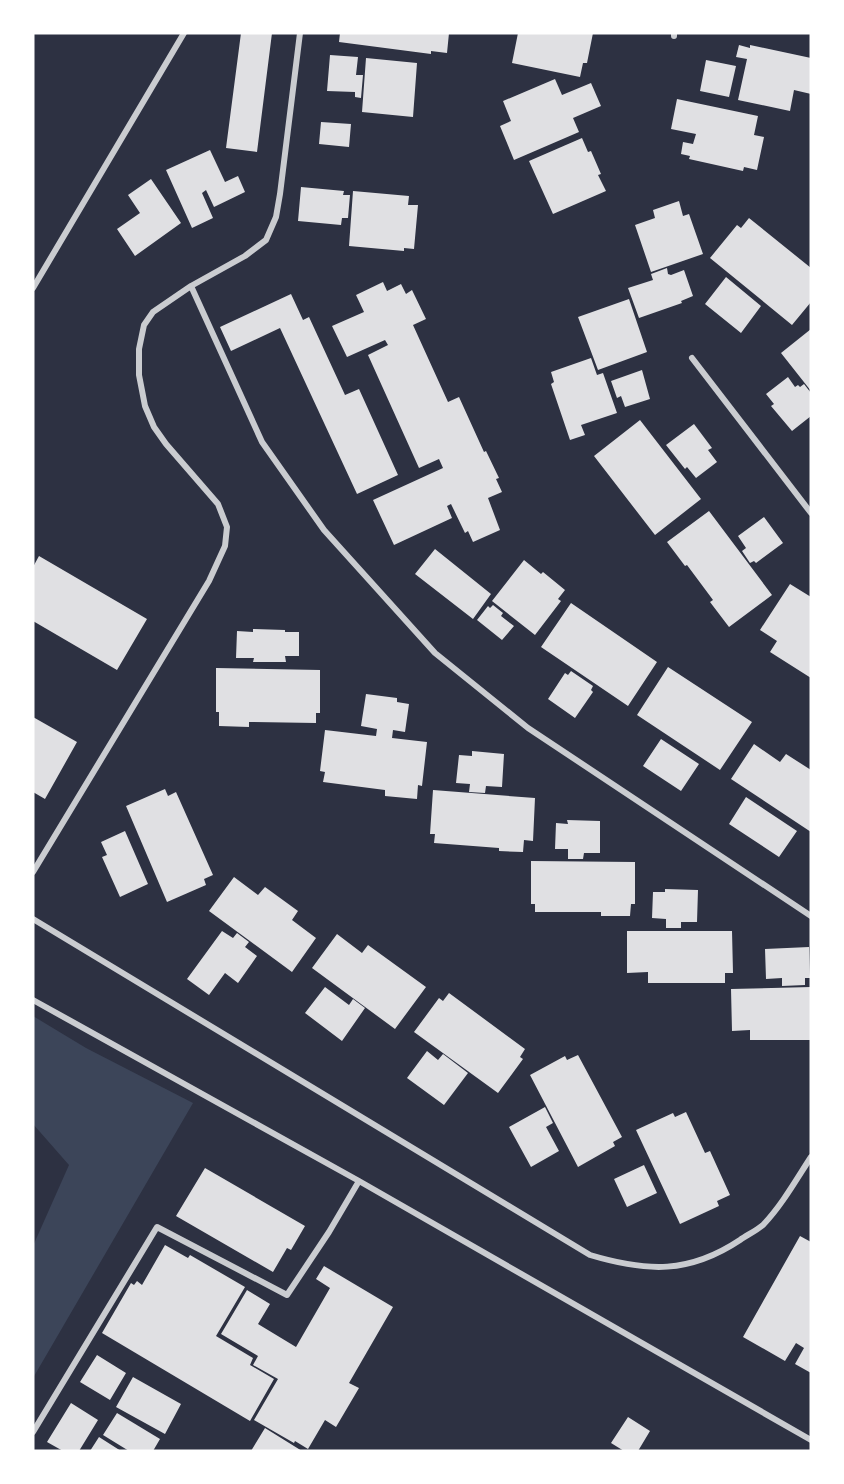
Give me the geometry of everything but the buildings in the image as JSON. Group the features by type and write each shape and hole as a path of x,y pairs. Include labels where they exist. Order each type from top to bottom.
{"street":[{"path":"33,288 184,33"},
{"path":"33,872 209,580 225,546 226,527 218,504 154,427 145,406 139,375 139,349 144,326 153,312 191,286 245,256 266,240 276,217 280,194 300,33"},
{"path":"191,286 262,442 324,530 435,652 528,728 811,916"},
{"path":"692,358 811,513"},
{"path":"33,919 590,1255 651,1268 694,1263 728,1248 762,1226 784,1199 811,1157"},
{"path":"33,1000 359,1181 811,1440"},
{"path":"33,1432 157,1227 287,1295 329,1232 359,1181"}],"shaded area":[{"path":"33,1016 86,1048 193,1103 33,1378 33,1246 69,1165 33,1124"}]}
